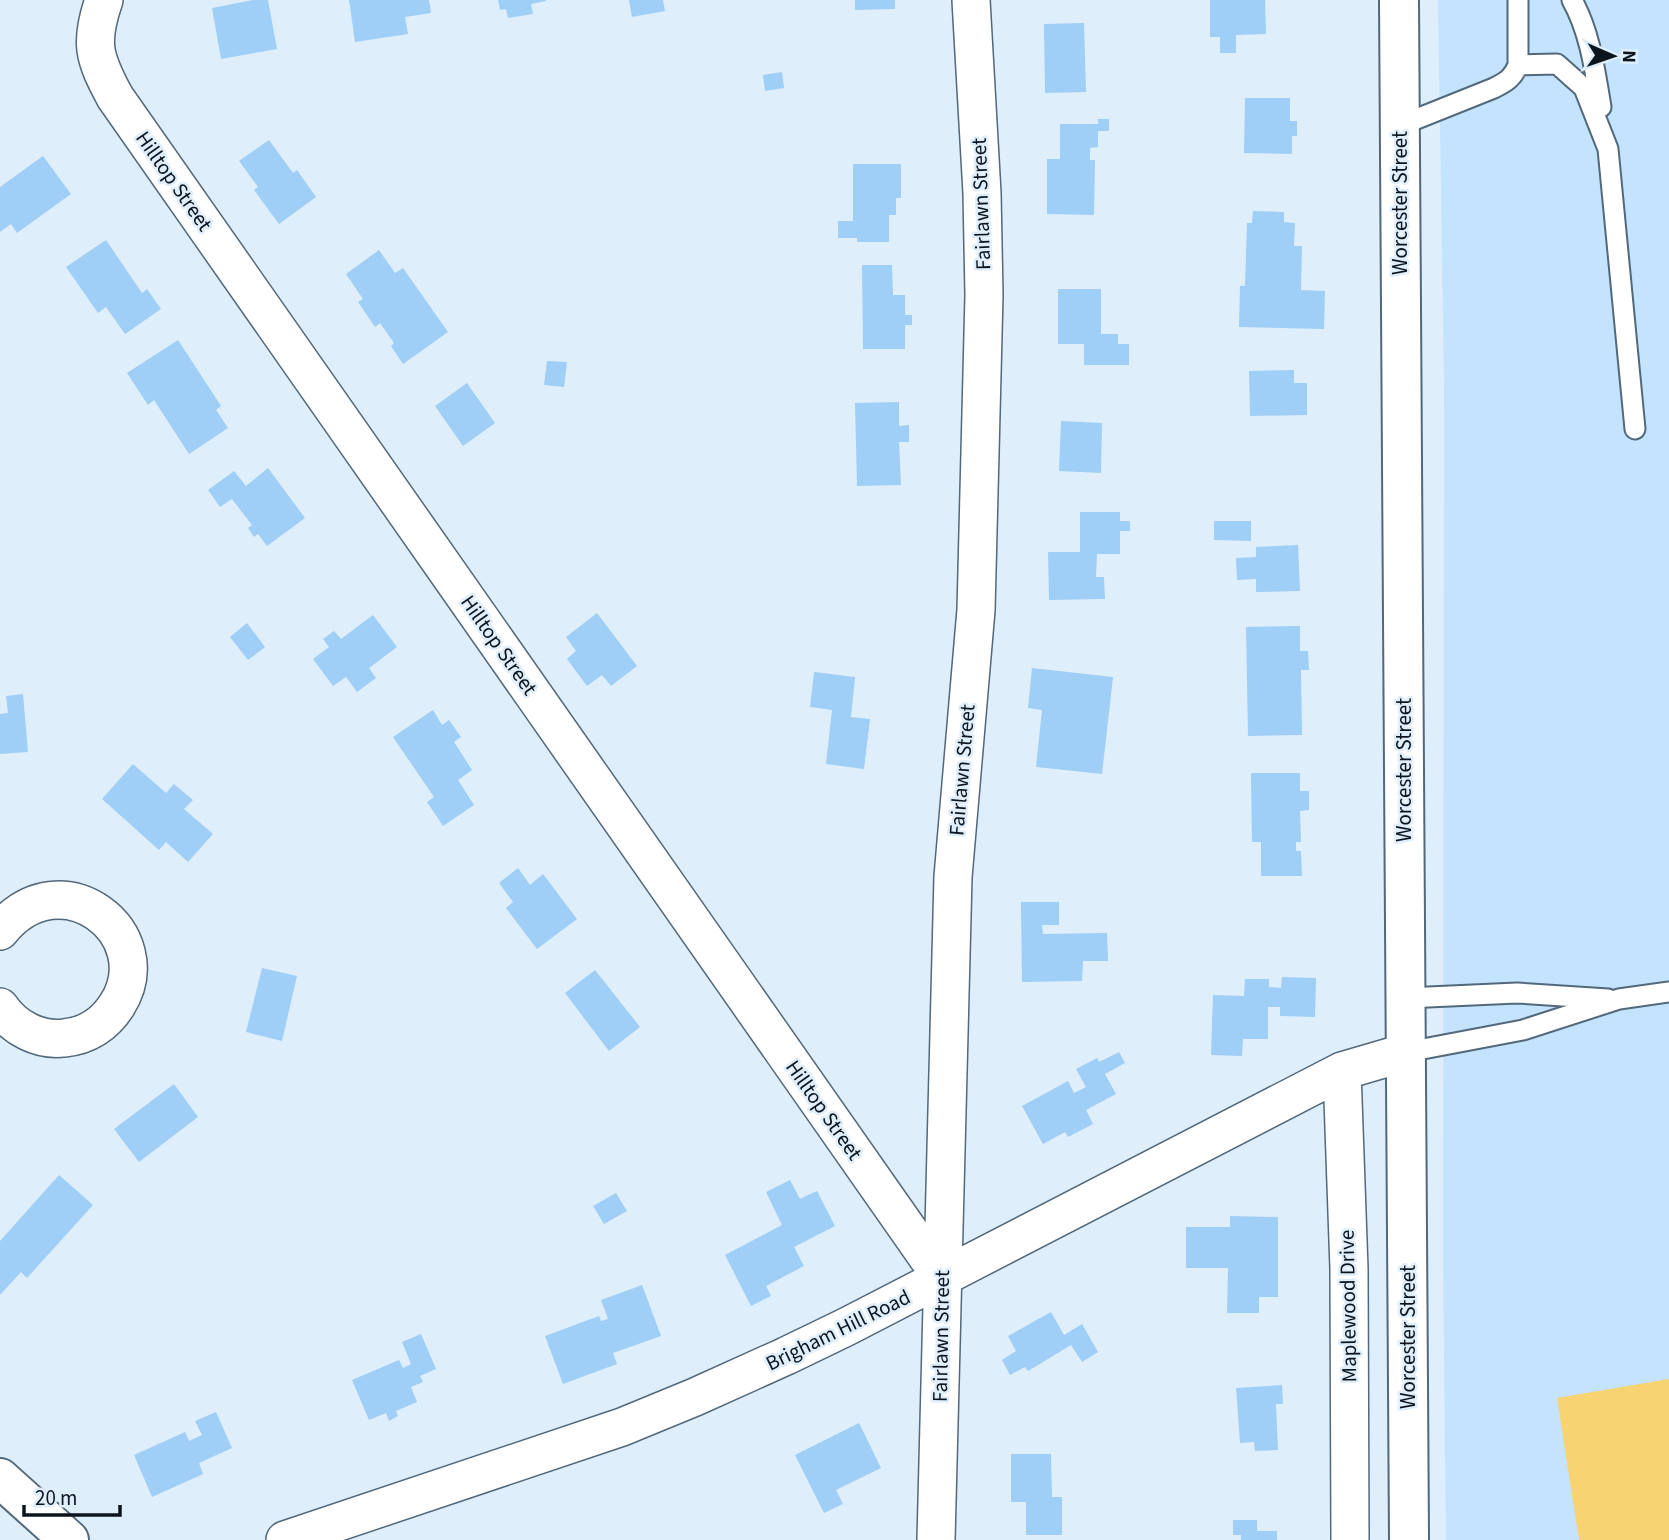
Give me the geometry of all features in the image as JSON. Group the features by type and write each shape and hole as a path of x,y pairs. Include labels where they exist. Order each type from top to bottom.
{"main road":[{"name":"Worcester Street","path":"1399,0 1409,1540"},
{"path":"0,1478 69,1540"}],"street":[{"name":"Hilltop Street","path":"104,0 97,22 95,48 102,73 115,97 942,1278"},
{"name":"Fairlawn Street","path":"936,1540 953,877 976,610 984,295 982,193 971,0"},
{"path":"0,931 19,911 31,905 60,899 87,905 112,925 126,953 128,968 126,984 113,1013 102,1024 88,1032 58,1039 42,1037 5,1023"},
{"name":"Brigham Hill Road","path":"285,1540 647,1418 786,1356 1342,1071 1407,1052"},
{"name":"Maplewood Drive","path":"1342,1071 1349,1269 1350,1540"}],"lane":[{"path":"1399,126 1494,88 1514,75 1518,65 1518,0"},
{"path":"1572,0 1579,12 1592,57 1608,149 1635,429"},
{"path":"1518,65 1557,64 1584,88 1608,149"},
{"path":"1407,1052 1523,1030 1619,999 1669,992"},
{"path":"1406,998 1517,993 1619,999"}],"shaded area":[{"path":"1438,0 1669,0 1669,1540 1446,1540 1443,1261 1444,384"},
{"path":"1669,1379 1669,1540 1579,1540 1557,1398"}],"building":[{"path":"253,0 268,0 277,49 221,59 212,8"},
{"path":"349,0 429,0 431,13 405,17 408,34 355,42"},
{"path":"498,0 546,1 531,4 533,14 508,18 506,9 500,10"},
{"path":"629,0 663,0 665,11 632,17"},
{"path":"855,0 895,0 895,9 855,10"},
{"path":"1210,0 1265,0 1266,34 1236,35 1236,53 1220,53 1220,37 1210,37"},
{"path":"1084,23 1086,92 1045,93 1044,24"},
{"path":"782,72 784,88 765,91 763,75"},
{"path":"1245,98 1290,98 1290,121 1297,121 1297,136 1292,136 1292,154 1244,153"},
{"path":"1098,119 1109,119 1109,131 1098,131 1098,147 1090,148 1090,160 1095,160 1094,215 1047,214 1047,159 1060,159 1060,124 1098,124"},
{"path":"269,140 293,173 297,170 316,197 279,224 254,190 258,187 239,161"},
{"path":"43,156 71,194 17,233 11,224 0,232 0,187"},
{"path":"853,164 901,164 901,198 896,198 896,215 889,215 889,242 857,242 857,238 838,238 838,221 853,221"},
{"path":"1253,211 1284,212 1284,222 1295,223 1294,246 1302,246 1301,290 1325,291 1324,329 1239,327 1240,286 1245,286 1247,223 1252,223"},
{"path":"106,240 142,293 147,289 161,309 125,334 106,307 98,313 66,267"},
{"path":"379,250 395,273 403,268 448,332 403,364 391,346 394,343 380,323 375,327 358,302 363,299 346,274"},
{"path":"862,265 892,265 893,295 905,295 905,315 912,315 912,325 905,325 905,349 863,349"},
{"path":"1058,289 1101,289 1101,334 1118,334 1118,344 1129,344 1129,365 1084,365 1084,344 1058,344"},
{"path":"178,340 221,406 216,410 228,428 189,454 154,400 148,405 127,373"},
{"path":"547,361 567,362 564,387 544,385"},
{"path":"1294,370 1294,383 1307,383 1307,415 1250,416 1249,371"},
{"path":"467,383 495,423 463,446 435,406"},
{"path":"899,402 899,426 909,425 909,442 899,442 901,485 857,486 855,403"},
{"path":"1061,421 1102,423 1101,473 1059,471"},
{"path":"268,468 305,518 267,546 258,534 254,537 248,528 252,525 232,499 220,507 208,490 234,471 246,486"},
{"path":"1080,512 1120,512 1120,521 1130,521 1130,531 1120,531 1120,554 1097,554 1096,577 1104,577 1105,599 1049,600 1048,552 1080,552"},
{"path":"1214,521 1251,521 1251,541 1214,540"},
{"path":"1298,545 1300,591 1256,592 1256,579 1237,580 1236,558 1256,557 1256,547"},
{"path":"597,613 637,666 611,686 602,675 587,686 567,659 576,651 566,637"},
{"path":"373,615 397,647 369,668 376,678 357,692 346,677 333,686 313,659 329,647 323,639 334,631 341,639"},
{"path":"247,623 265,647 248,660 230,637"},
{"path":"1300,626 1300,651 1308,651 1309,670 1301,670 1302,735 1248,736 1246,627"},
{"path":"1032,668 1113,677 1102,774 1036,767 1042,710 1028,708"},
{"path":"814,672 855,677 851,717 870,719 864,769 826,764 832,710 810,707"},
{"path":"23,694 28,752 0,754 0,714 8,713 6,696"},
{"path":"433,710 442,725 449,720 461,737 454,742 472,770 458,780 474,805 443,826 427,802 434,797 393,737"},
{"path":"133,764 166,793 174,784 193,800 184,809 213,834 188,862 166,842 159,850 102,799"},
{"path":"1251,773 1300,773 1300,791 1309,791 1309,810 1300,811 1301,842 1296,842 1296,851 1301,851 1302,876 1261,876 1261,842 1252,842"},
{"path":"518,868 530,885 543,874 577,919 537,949 506,908 513,902 499,883"},
{"path":"1021,902 1059,902 1059,925 1042,925 1043,934 1107,933 1108,961 1083,961 1082,981 1022,982"},
{"path":"262,968 297,976 282,1041 246,1032"},
{"path":"595,970 640,1027 609,1051 565,993"},
{"path":"1282,977 1316,978 1315,1017 1280,1016 1280,1007 1268,1007 1268,1039 1243,1039 1242,1056 1211,1055 1213,995 1244,996 1245,979 1269,979 1269,987 1281,988"},
{"path":"1119,1052 1125,1063 1105,1074 1116,1094 1086,1110 1093,1124 1068,1137 1065,1132 1043,1144 1022,1106 1068,1081 1074,1093 1086,1087 1076,1069 1097,1058 1099,1062"},
{"path":"174,1084 198,1117 139,1162 114,1129"},
{"path":"59,1175 93,1205 27,1278 21,1272 0,1295 0,1241"},
{"path":"790,1180 800,1199 817,1191 835,1226 794,1247 804,1266 766,1286 771,1296 751,1306 725,1255 782,1225 766,1192"},
{"path":"616,1193 627,1211 604,1224 593,1206"},
{"path":"1230,1216 1278,1217 1278,1297 1259,1297 1259,1313 1227,1313 1228,1268 1186,1268 1186,1227 1230,1227"},
{"path":"642,1285 661,1336 613,1353 617,1364 563,1384 545,1336 599,1316 601,1321 608,1319 601,1300"},
{"path":"1051,1312 1064,1335 1082,1324 1098,1352 1082,1362 1071,1345 1028,1371 1025,1367 1010,1375 1002,1360 1016,1351 1008,1336"},
{"path":"421,1334 436,1369 420,1376 423,1382 411,1387 417,1402 396,1411 398,1416 389,1421 386,1413 369,1420 352,1380 399,1360 403,1368 411,1364 402,1342"},
{"path":"1282,1385 1283,1404 1276,1404 1278,1450 1255,1451 1254,1442 1240,1443 1236,1388"},
{"path":"216,1412 232,1448 199,1463 203,1474 152,1497 134,1455 185,1432 189,1441 202,1435 195,1421"},
{"path":"859,1423 881,1468 836,1490 843,1504 824,1513 795,1455"},
{"path":"1011,1454 1051,1454 1052,1497 1062,1497 1062,1535 1026,1535 1026,1502 1011,1502"},
{"path":"1233,1520 1257,1520 1257,1531 1277,1531 1277,1540 1241,1540 1241,1535 1233,1535"}]}
